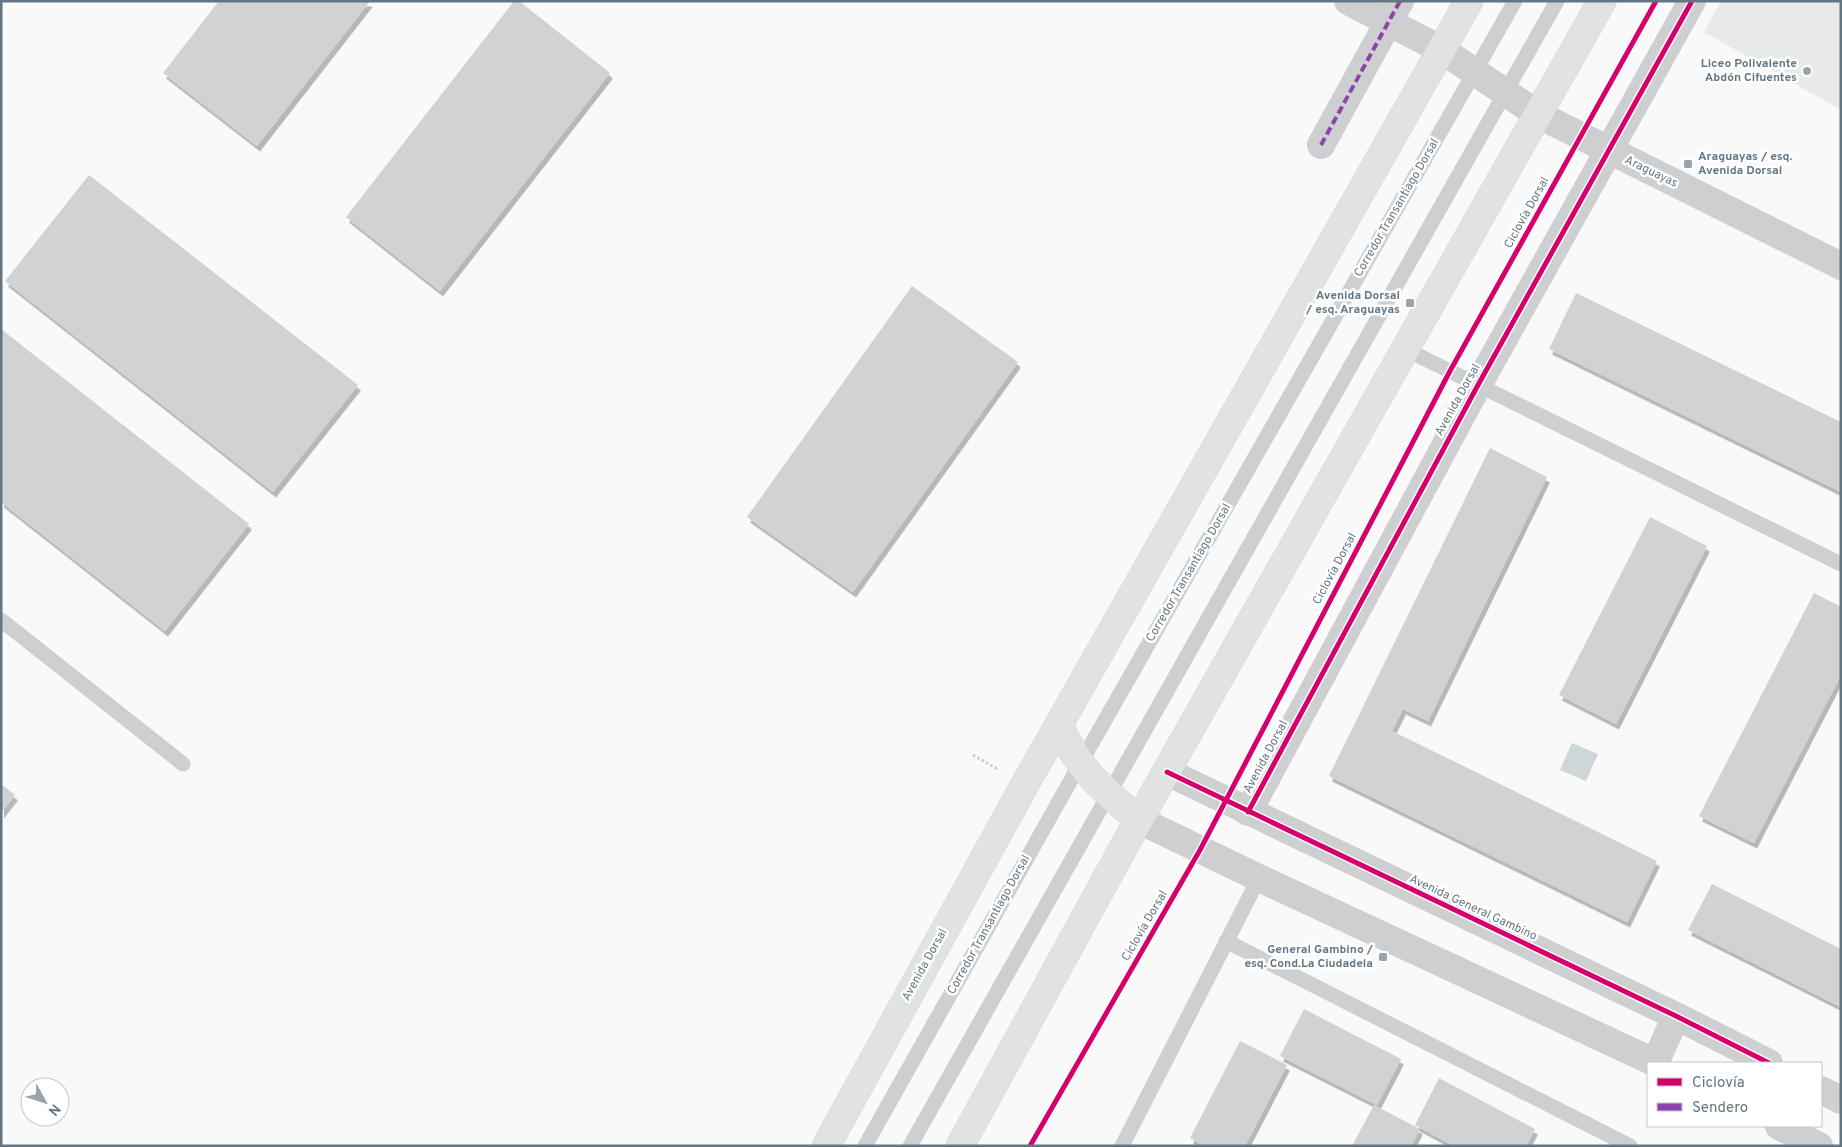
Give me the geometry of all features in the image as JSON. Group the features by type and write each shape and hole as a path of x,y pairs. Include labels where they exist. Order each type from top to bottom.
{"main road":[{"name":"Avenida Dorsal","path":"826,1146 1059,724 1469,1"},
{"path":"960,1146 1140,820 1602,1"},
{"path":"1059,724 1067,745 1080,764 1108,795 1140,820"}],"street":[{"name":"Araguayas","path":"1348,1 1394,12 1442,50 1539,115 1841,266"},
{"name":"Avenida Dorsal","path":"1248,812 1478,385 1692,1"},
{"path":"1321,145 1394,12"},
{"name":"Avenida General Gambino","path":"1167,772 1676,1016 1767,1062"},
{"path":"1140,820 1259,878 1654,1062"},
{"path":"1656,1062 1676,1016"},
{"path":"1822,1090 1841,1100"},
{"path":"1781,1127 1819,1146"}],"lane":[{"name":"Corredor Transantiago Dorsal","path":"865,1146 1514,1"},
{"path":"910,1146 1557,1"},
{"path":"1405,349 1841,564"},
{"path":"1,620 182,764"},
{"path":"1122,1146 1259,878"},
{"path":"1226,941 1630,1146"}],"shaded area":[{"name":"Liceo Polivalente Abdón Cifuentes","path":"1721,1 1841,1 1841,110 1704,32"},
{"path":"1572,743 1598,754 1586,781 1560,770"}],"building":[{"path":"219,1 370,1 257,146 163,73"},
{"path":"514,1 519,1 610,73 440,291 346,217"},
{"path":"89,175 358,385 273,492 5,281"},
{"path":"912,286 1018,362 853,592 747,517"},
{"path":"1576,293 1841,422 1841,492 1549,349"},
{"path":"1,329 249,524 165,631 1,502"},
{"path":"1490,448 1547,477 1428,721 1403,709 1392,731 1657,861 1627,922 1329,776"},
{"path":"1650,517 1707,546 1616,724 1559,695"},
{"path":"1814,593 1841,607 1841,675 1754,843 1699,816"},
{"path":"1,784 15,795 1,813"},
{"path":"1712,884 1841,949 1841,1007 1688,930"},
{"path":"1304,1009 1401,1059 1377,1105 1280,1056"},
{"path":"1240,1041 1287,1065 1245,1146 1204,1146 1190,1138"},
{"path":"1439,1078 1535,1129 1526,1146 1454,1146 1415,1125"},
{"path":"1374,1105 1420,1129 1411,1146 1352,1146"}],"marked path":[{"path":"1321,145 1400,1"}],"cycle path":[{"name":"Ciclovía Dorsal","path":"1030,1146 1200,850 1450,371 1656,1"},
{"path":"1248,812 1478,385 1692,1"},
{"path":"1167,772 1676,1016 1767,1062"}],"place":[{"name":"Liceo Polivalente Abdón Cifuentes","path":"1807,71"},
{"name":"Araguayas / esq. Avenida Dorsal","path":"1688,164"},
{"name":"Avenida Dorsal / esq. Araguayas","path":"1410,303"},
{"name":"General Gambino / esq. Cond.La Ciudadela","path":"1383,957"}]}
